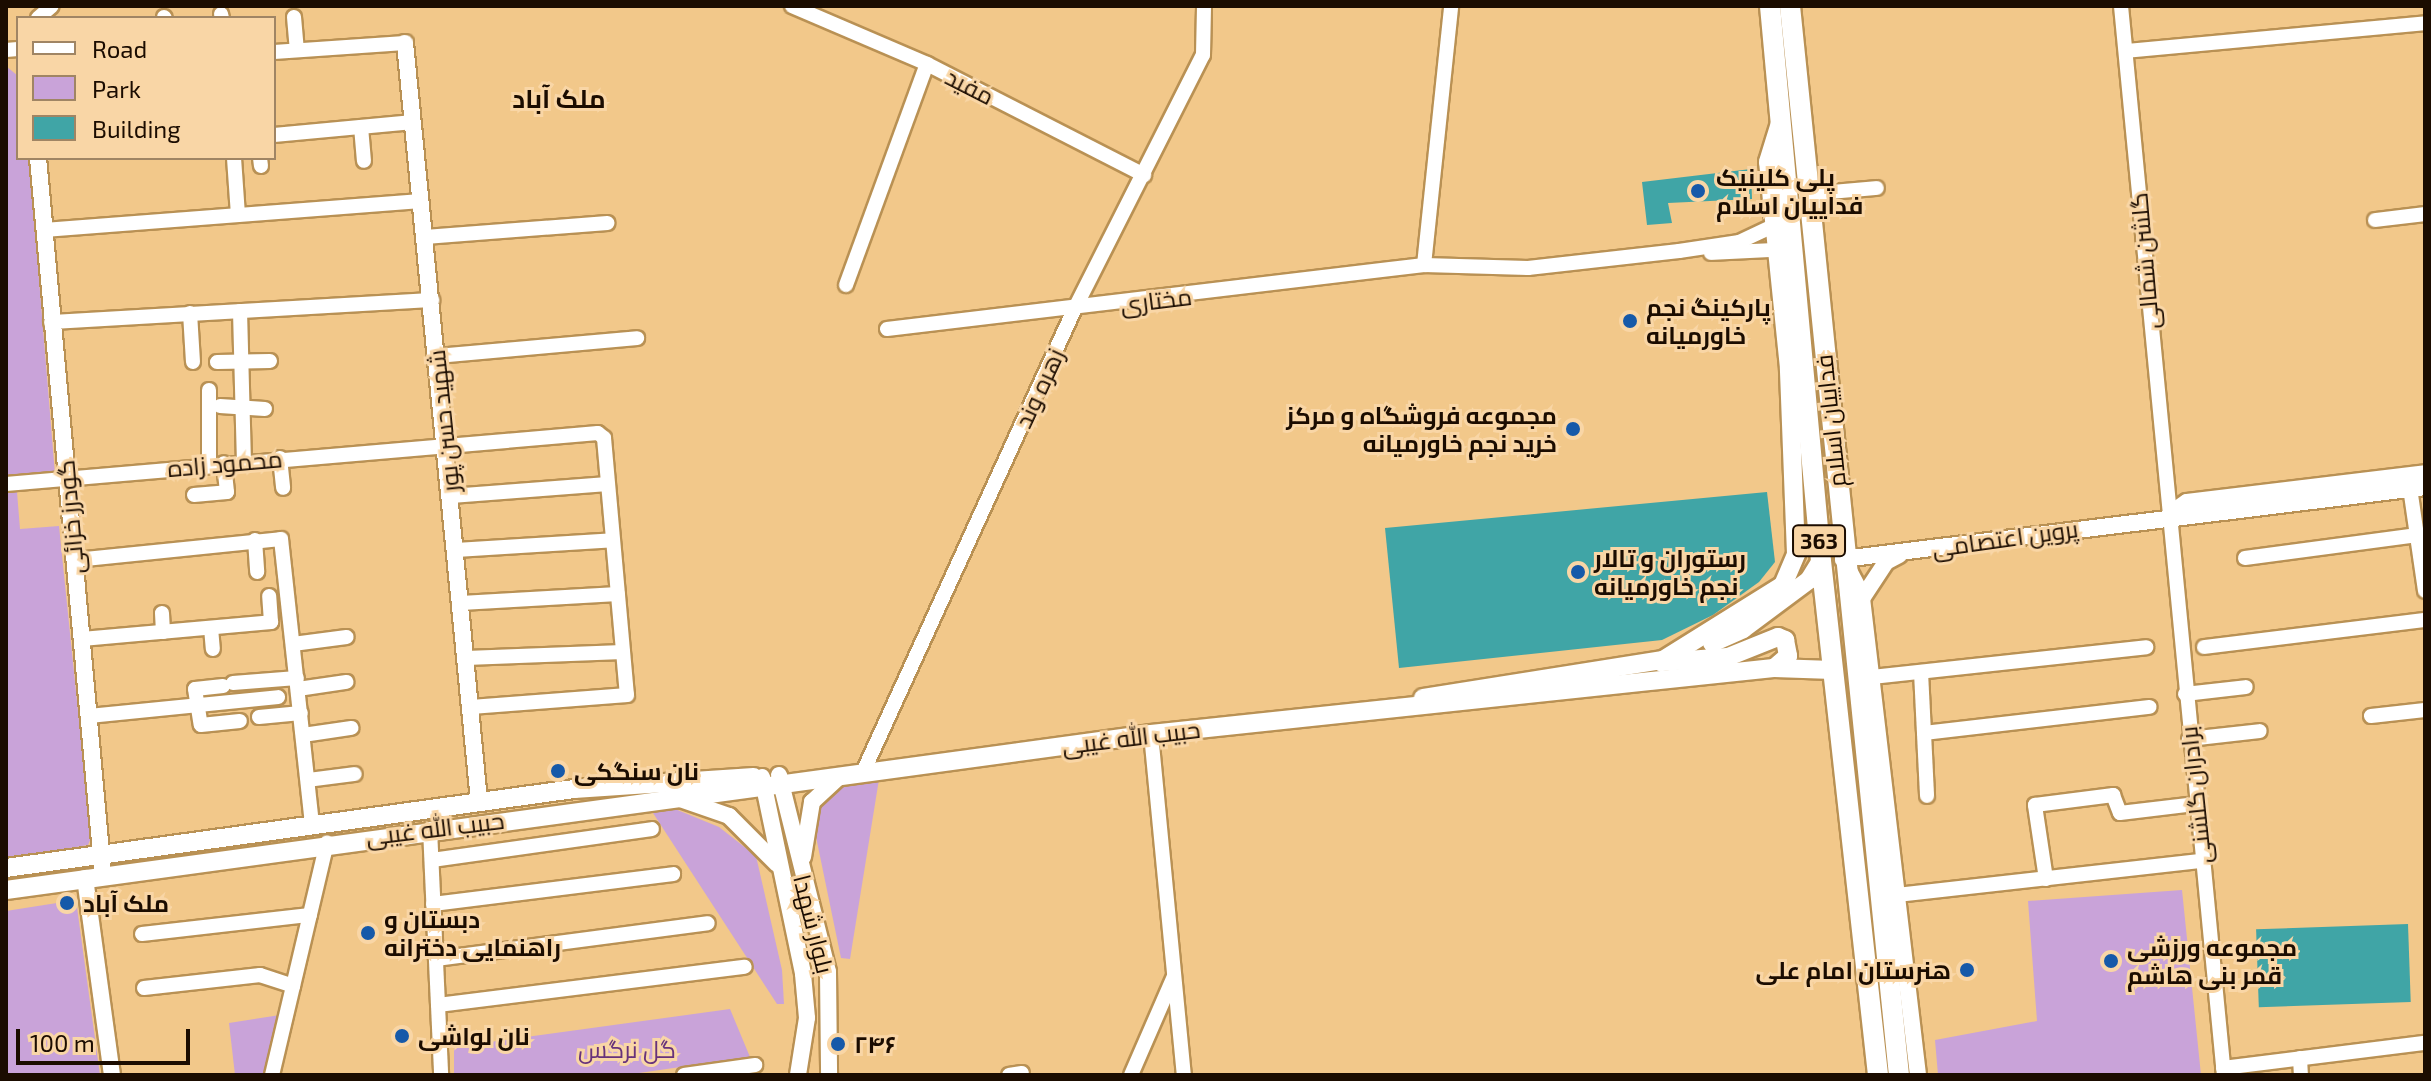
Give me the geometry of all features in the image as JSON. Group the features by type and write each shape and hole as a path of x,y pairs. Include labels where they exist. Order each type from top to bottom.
{"main road":[{"name":"فداییان اسلام","path":"1770,6 1821,561 1878,1075"},
{"name":"فداییان اسلام","path":"1790,6 1849,623 1888,896 1899,1075"},
{"path":"1660,662 1783,585 1796,554 1789,368 1773,250 1768,162 1781,118"},
{"path":"1821,561 1843,559"},
{"name":"حبیب الله غیبی","path":"1398,708 1445,690 1660,662 1743,629 1809,580 1821,561"},
{"path":"1660,662 1728,657 1778,637 1788,656 1774,668"},
{"name":"حبیب الله غیبی","path":"6,890 327,842 675,798 772,781 1151,734 1774,668 1833,670"},
{"name":"حبیب الله غیبی","path":"6,868 574,789 837,779 864,770"},
{"path":"574,789 577,810"}],"street":[{"name":"مفید","path":"792,6 927,64 1144,175"},
{"name":"زهره وند","path":"864,770 1074,310 1203,55 1204,6"},
{"path":"1424,265 1451,6"},
{"name":"گلشن شمالی","path":"2121,6 2167,516"},
{"path":"294,17 297,50"},
{"path":"2126,51 2425,23"},
{"path":"276,52 405,43"},
{"name":"شهید حسن پور","path":"405,43 479,800"},
{"path":"846,285 927,64"},
{"path":"276,135 413,122"},
{"path":"361,127 364,161"},
{"name":"گودرز خزائی","path":"38,160 101,854 94,877 112,1075"},
{"path":"234,160 238,215"},
{"path":"1808,194 1877,188"},
{"path":"44,230 421,201"},
{"path":"2375,220 2425,214"},
{"path":"425,237 607,223"},
{"name":"مختاری","path":"887,329 1074,310 1424,265 1528,268 1679,251 1739,242 1771,227"},
{"name":"مختاری","path":"1679,251 1773,250"},
{"path":"51,322 432,300"},
{"path":"240,311 244,461"},
{"path":"190,313 193,362"},
{"path":"437,356 637,338"},
{"path":"217,362 270,361"},
{"path":"194,495 227,492 216,463 209,390"},
{"path":"220,406 265,409"},
{"name":"محمود زاده","path":"6,484 216,463 601,434 608,484"},
{"path":"280,458 283,488"},
{"path":"2417,481 2417,535 2425,591"},
{"name":"پروین اعتصامی","path":"1843,559 2417,481"},
{"path":"451,496 608,484 625,697 471,707"},
{"name":"برادران گلشنی","path":"2167,516 2224,1071"},
{"path":"2245,558 2417,535"},
{"path":"75,560 281,539 312,824"},
{"path":"255,540 257,572"},
{"path":"456,550 613,540"},
{"path":"1849,623 1862,595 1886,562 1905,552"},
{"path":"1843,559 1862,595 1872,677 1888,896 1918,1075"},
{"path":"461,603 618,594"},
{"path":"82,639 271,622 269,596"},
{"path":"162,613 163,632"},
{"path":"2204,647 2425,620"},
{"path":"211,628 213,649"},
{"path":"293,644 347,637"},
{"path":"1872,677 2146,647"},
{"path":"466,658 623,652"},
{"path":"1921,672 1927,796"},
{"path":"240,721 201,725 195,689 228,685 346,682"},
{"path":"2185,694 2246,687"},
{"path":"89,716 278,697"},
{"path":"1924,733 2150,707"},
{"path":"2371,716 2425,710"},
{"path":"259,717 301,713"},
{"path":"303,735 351,728"},
{"path":"2189,739 2260,731"},
{"path":"1151,734 1184,1075"},
{"path":"308,780 355,774"},
{"path":"802,878 806,819 812,802 837,779"},
{"name":"بلوار شهدا","path":"772,781 782,872 807,1018 798,1075"},
{"name":"بلوار شهدا","path":"772,781 802,878 833,1009 829,1075"},
{"path":"2046,879 2035,805 2113,795 2120,813 2196,804"},
{"path":"675,798 729,816 767,849 782,872"},
{"path":"430,829 441,1075"},
{"path":"432,860 652,829"},
{"path":"272,1075 327,842"},
{"path":"1888,896 2202,861"},
{"path":"433,904 673,874"},
{"path":"142,934 310,915"},
{"path":"436,959 708,923"},
{"path":"438,1005 745,967"},
{"path":"144,988 260,975 293,986"},
{"path":"1131,1075 1175,976"},
{"path":"2224,1071 2425,1043"},
{"path":"2300,1058 2301,1075"},
{"path":"684,1075 755,1065"}],"green space":[{"path":"6,66 16,74 16,160 29,160 55,474 6,479"},
{"path":"17,492 20,529 59,526 91,838 88,845 6,859 6,493"},
{"path":"880,773 850,959 841,958 815,832 817,813 839,782"},
{"path":"675,809 719,827 756,856 782,970 784,1004 777,1004 653,813"},
{"name":"مجموعه ورزشی قمر بنی هاشم","path":"2182,890 2201,1075 1938,1075 1935,1040 2037,1021 2028,901"},
{"path":"76,900 100,1075 6,1075 6,911"},
{"name":"گل نرگس","path":"730,1009 750,1057 625,1075 454,1075 454,1047"},
{"path":"280,1015 268,1075 235,1075 229,1023"}],"building":[{"name":"پلی کلینیک فداییان اسلام","path":"1751,169 1752,199 1668,203 1672,223 1647,225 1642,182"},
{"name":"رستوران و تالار نجم خاورمیانه","path":"1767,492 1775,562 1759,582 1713,615 1662,640 1399,668 1385,528"},
{"path":"2408,924 2411,1002 2259,1007 2256,929"}],"place":[{"name":"پلی کلینیک فداییان اسلام","path":"1698,191"},
{"name":"پارکینگ نجم خاورمیانه","path":"1630,321"},
{"name":"مجموعه فروشگاه و مرکز خرید نجم خاورمیانه","path":"1573,429"},
{"name":"رستوران و تالار نجم خاورمیانه","path":"1578,572"},
{"name":"نان سنگکی","path":"558,771"},
{"name":"ملک آباد","path":"67,903"},
{"name":"دبستان و راهنمایی دخترانه","path":"368,933"},
{"name":"مجموعه ورزشی قمر بنی هاشم","path":"2111,961"},
{"name":"هنرستان امام علی","path":"1967,970"},
{"name":"نان لواشی","path":"402,1036"},
{"name":"۲۴۶","path":"838,1044"}],"district":[{"name":"ملک آباد","path":"559,98"}]}
